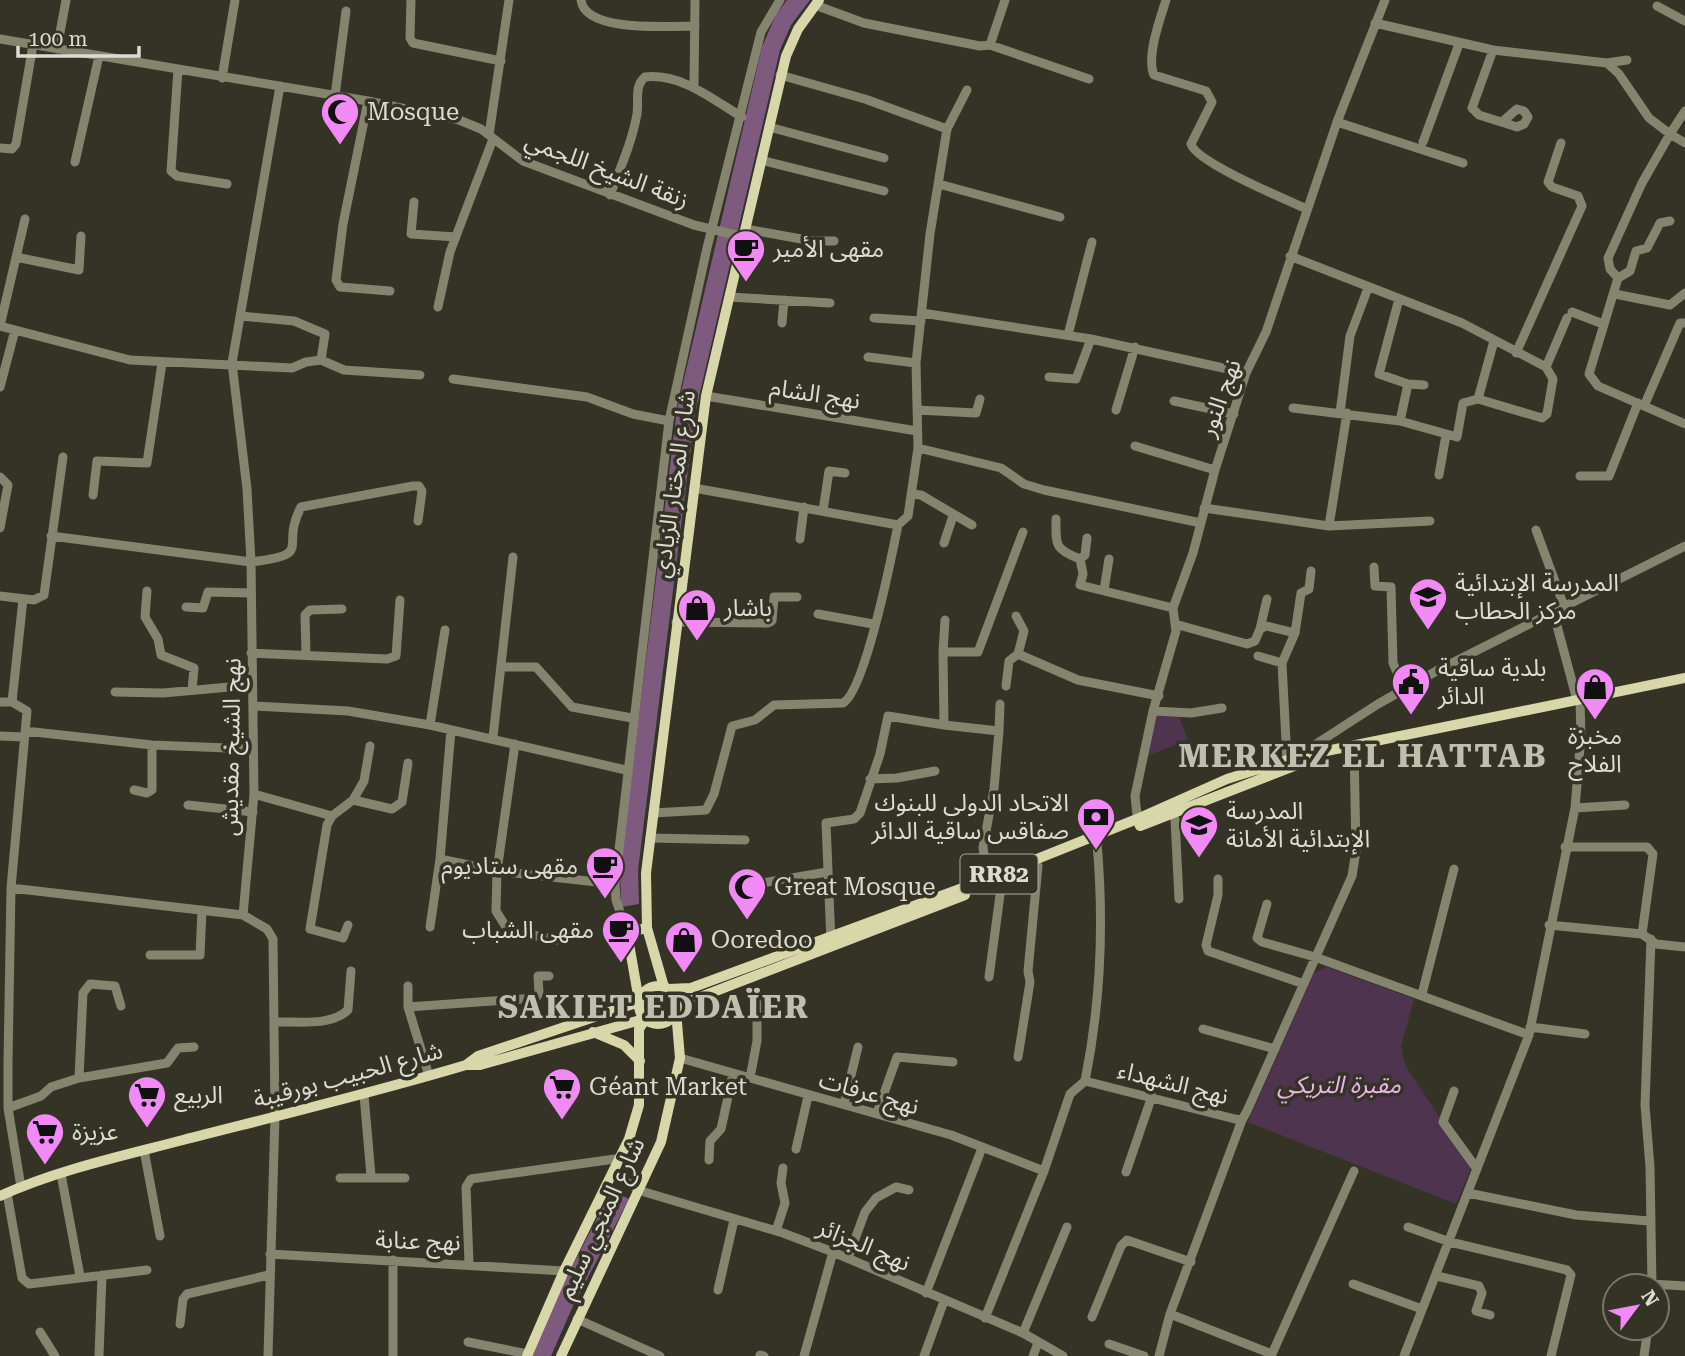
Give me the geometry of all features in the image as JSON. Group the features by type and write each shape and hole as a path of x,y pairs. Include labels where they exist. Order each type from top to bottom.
{"main road":[{"name":"شارع المختار الزيادي","path":"666,988 648,928 646,873 706,396 780,75 791,41 817,3"},
{"name":"RR82","path":"1354,748 1492,715 1685,678"},
{"name":"شارع الحبيب بورقيبة","path":"987,882 1002,880 1097,843 1227,779 1354,748"},
{"name":"شارع الحبيب بورقيبة","path":"4,1195 61,1174 144,1150 364,1095 466,1065 480,1065 593,1032 645,1020 663,1024 677,1008 831,942 1138,823 1171,813 1292,761"},
{"path":"527,1355 564,1271 622,1158 639,1105 639,1029 645,1020 627,932 648,928"},
{"name":"شارع الحبيب بورقيبة","path":"466,1065 478,1056 639,1001 647,989 691,988 831,942"},
{"path":"666,988 677,1008"},
{"name":"شارع المنجي سليم","path":"561,1356 600,1267 641,1191 661,1142 680,1058 677,1008"},
{"path":"593,1032 624,1045 640,1061"}],"street":[{"path":"57,49 66,0"},
{"path":"222,78 235,0"},
{"path":"411,0 410,38 413,43 501,61"},
{"path":"438,307 456,237 491,137 509,0"},
{"path":"581,0 582,8 590,15 617,24 695,26"},
{"path":"694,88 695,0"},
{"path":"627,932 616,901 615,884 632,718 669,421 712,230 761,32 780,0"},
{"path":"990,45 1005,0"},
{"path":"1166,0 1154,35 1156,44 1150,66 1154,75 1206,91 1212,102 1191,144 1193,151 1217,167 1307,209"},
{"name":"نهج النور","path":"1138,823 1135,796 1175,624 1173,608 1246,373 1266,332 1337,122 1385,0"},
{"path":"817,3 827,12 887,29 980,46 990,45 1089,79"},
{"path":"1657,6 1685,21"},
{"path":"335,96 346,11"},
{"path":"1375,23 1493,50 1607,63 1627,60"},
{"name":"زنقة الشيخ اللجمي","path":"0,39 368,101 458,120 491,137 523,161 610,195 712,230 834,241"},
{"path":"1423,142 1459,44"},
{"path":"0,148 12,149 16,144 33,45"},
{"path":"1493,50 1472,108 1479,115 1502,121"},
{"path":"75,162 99,56"},
{"path":"1607,63 1619,75 1649,118 1685,143"},
{"path":"178,69 171,171 177,176 227,184"},
{"path":"780,75 865,99 947,129"},
{"path":"610,195 633,131 640,81 645,77 664,77 694,88 742,117"},
{"name":"نهج الشيخ مقديش","path":"243,915 254,794 254,706 247,489 232,363 280,86"},
{"path":"653,813 706,810 714,794 732,726 755,720 774,705 816,701 843,703 850,699 863,667 898,525 908,516 918,448 916,363 925,273 947,129 967,90"},
{"path":"368,101 343,224 336,280 340,287 390,291"},
{"path":"1618,278 1610,269 1608,258 1642,183 1685,111"},
{"path":"1337,122 1464,163"},
{"path":"769,127 884,158"},
{"path":"1516,353 1582,206 1578,196 1552,187 1548,182 1562,143"},
{"path":"761,160 884,191"},
{"path":"939,184 1060,217"},
{"path":"414,202 411,234 456,237"},
{"path":"24,219 0,326 131,360 232,363 292,369 306,362 321,360 344,370 420,375"},
{"path":"1670,221 1660,223 1647,248 1636,251 1630,271 1618,278 1589,370 1590,378 1598,386 1685,424"},
{"path":"16,257 79,270 81,236"},
{"path":"1068,335 1092,242"},
{"path":"1290,256 1462,323 1546,368 1553,379 1547,414 1542,418 1478,399 1463,403 1457,437 1433,433 1428,426 1400,421 1293,408"},
{"path":"1329,526 1344,413 1350,336 1368,288"},
{"path":"1615,294 1670,305 1685,293"},
{"path":"729,297 830,303"},
{"path":"1399,299 1379,374 1408,384 1424,385"},
{"path":"782,323 784,300"},
{"path":"1546,368 1569,315 1603,324"},
{"path":"241,316 293,321 326,334 321,360"},
{"path":"874,318 921,317 1068,335 1135,347 1246,373"},
{"path":"1580,476 1609,476 1680,323 1685,323"},
{"path":"0,387 15,330"},
{"path":"1049,377 1076,379 1091,339"},
{"path":"1478,399 1494,341"},
{"path":"1116,410 1135,347"},
{"path":"868,357 916,363"},
{"path":"93,495 97,461 147,463 162,363"},
{"path":"453,379 587,397 641,416 669,421"},
{"path":"1400,421 1408,384"},
{"name":"نهج الشام","path":"706,396 917,431"},
{"path":"916,410 976,413 980,399"},
{"path":"1174,401 1234,414"},
{"path":"1439,475 1446,435"},
{"path":"1135,446 1215,470"},
{"path":"918,448 1001,468 1024,484 1044,490 1201,523"},
{"path":"0,596 38,600 44,595 63,457"},
{"path":"823,511 829,471 845,473"},
{"path":"0,477 8,485 0,528"},
{"path":"51,536 251,562 289,556 299,511 306,505 418,486 422,491 418,521"},
{"path":"694,488 898,525"},
{"path":"911,494 921,495 972,525"},
{"path":"800,539 804,507"},
{"path":"1204,508 1329,526 1430,521"},
{"path":"944,543 953,516"},
{"path":"1056,519 1056,544 1062,552 1080,559"},
{"path":"1536,530 1564,606"},
{"path":"943,652 978,652 1023,532"},
{"path":"1080,559 1085,555 1087,538"},
{"path":"1311,571 1309,589 1301,593 1295,633 1282,663 1292,761 1404,689 1685,546"},
{"path":"493,737 513,557"},
{"path":"1080,559 1083,573 1080,585 1173,608"},
{"path":"1104,590 1109,559"},
{"path":"1374,567 1376,586 1391,587 1393,663 1404,689"},
{"path":"147,591 145,617 158,639 161,655 194,668 192,691"},
{"path":"186,607 203,608 208,592 251,593"},
{"path":"676,622 768,624 772,621 774,597 797,597"},
{"path":"12,702 23,599"},
{"path":"1175,624 1247,644 1255,641 1267,599"},
{"path":"251,653 387,659 396,656 400,600"},
{"path":"306,655 305,615 310,610 342,609"},
{"path":"1404,1356 1530,1031 1549,925 1575,808 1581,736 1579,700 1553,611"},
{"path":"818,614 873,624"},
{"path":"1006,685 1009,661 1018,654 1024,631 1016,616"},
{"path":"944,725 945,620"},
{"path":"1260,629 1266,626 1295,633"},
{"path":"430,725 444,630"},
{"path":"1018,654 1078,680 1159,696"},
{"path":"1258,656 1282,663"},
{"path":"501,667 536,667 572,707 632,718"},
{"path":"115,692 192,691 252,685"},
{"path":"0,702 12,702 27,711 11,887 4,1027 8,1108 21,1187"},
{"path":"987,882 983,847 994,789 1000,704"},
{"path":"254,706 348,712 430,725 493,737 626,770"},
{"path":"1153,711 1191,713 1222,708"},
{"path":"831,942 826,823 854,819 860,813 880,754 888,716 999,731"},
{"path":"430,927 440,859 451,730"},
{"path":"0,736 25,734 152,745 253,749"},
{"path":"1310,758 1327,737"},
{"path":"515,744 497,871 496,911 500,922 508,930 521,935 557,940"},
{"path":"134,790 147,793 152,790 152,745"},
{"path":"348,925 343,938 310,929 327,825 331,816 354,800 364,781 370,746"},
{"name":"نهج الشهداء","path":"985,1318 1044,1171 1070,1094 1076,1086 1085,1081 1242,1120 1352,876 1355,863 1354,748"},
{"path":"354,800 392,809 398,807 402,802 408,763"},
{"path":"870,779 897,778 934,771"},
{"path":"254,794 331,816"},
{"path":"188,805 253,811"},
{"path":"1575,808 1625,806"},
{"path":"1171,813 1175,820 1179,899"},
{"path":"650,838 745,840"},
{"path":"1085,1081 1092,1048 1102,942 1097,843"},
{"path":"1565,847 1647,847 1653,854 1646,937 1645,1105 1650,1167 1651,1272"},
{"path":"440,859 497,871 615,884"},
{"path":"1018,1057 1030,982 1028,971 1038,866"},
{"path":"1422,994 1454,869"},
{"path":"750,884 827,872"},
{"path":"1217,879 1218,895 1206,945 1208,951 1304,984"},
{"path":"989,977 1002,880"},
{"path":"11,887 243,915 267,929 273,939 275,1116 268,1356"},
{"path":"1267,904 1259,940 1530,1031 1585,1034"},
{"path":"150,955 200,955 202,910"},
{"path":"1549,925 1646,937 1657,944 1685,947"},
{"path":"274,1022 321,1021 341,1016 348,1010 351,971"},
{"path":"408,1007 536,998 539,993 538,976 549,976"},
{"path":"79,1078 83,993 90,984 115,986 121,1006"},
{"path":"408,986 408,1007 429,1076"},
{"path":"750,1078 757,1041 757,994"},
{"path":"1203,1029 1275,1049"},
{"path":"8,1108 41,1096 51,1087 79,1078 167,1063 178,1048 194,1046"},
{"path":"844,1104 858,1046"},
{"path":"877,1113 897,1057 953,1062"},
{"name":"نهج عرفات","path":"680,1058 951,1135 1044,1171"},
{"path":"709,1160 710,1141 721,1129 733,1073"},
{"path":"1454,1091 1443,1122 1478,1169"},
{"path":"364,1095 371,1176"},
{"path":"796,1149 808,1096"},
{"path":"1126,1172 1152,1096"},
{"path":"1159,1356 1170,1314 1242,1120"},
{"path":"926,1293 982,1148"},
{"path":"144,1150 160,1236"},
{"path":"469,1263 466,1188 471,1180 622,1158"},
{"path":"776,1231 785,1203 781,1184 783,1168"},
{"path":"1170,1314 1271,1355 1354,1171"},
{"path":"61,1174 80,1276"},
{"name":"نهج الجزائر","path":"614,1174 641,1191 776,1231 834,1252 1023,1333 1063,1356"},
{"path":"340,1178 405,1178"},
{"path":"848,1258 865,1212 876,1198 896,1187 909,1190"},
{"path":"1468,1193 1576,1215 1649,1221"},
{"path":"4,1195 22,1278 29,1283 147,1270"},
{"path":"718,1290 734,1220"},
{"path":"1023,1333 1067,1227"},
{"path":"1408,1227 1450,1242 1567,1270 1572,1275 1551,1356"},
{"path":"1092,1317 1121,1246 1127,1240 1191,1262"},
{"path":"804,1356 834,1252"},
{"name":"نهج عنابة","path":"270,1254 469,1263 564,1271"},
{"path":"393,1260 393,1356"},
{"path":"99,1356 102,1275"},
{"path":"180,1324 183,1299 187,1294 270,1275"},
{"path":"1437,1276 1479,1286 1482,1293 1476,1311 1490,1315"},
{"path":"1353,1284 1422,1309"},
{"path":"924,1356 944,1301"},
{"path":"577,1319 660,1356"},
{"path":"40,1332 55,1356"},
{"path":"468,1342 527,1355"},
{"path":"1032,1356 1038,1343"},
{"path":"1109,1344 1144,1356"}],"green space":[{"path":"1156,715 1179,717 1188,740 1147,756"},
{"name":"مقبرة التريكي","path":"1326,967 1414,999 1401,1046 1405,1065 1472,1166 1456,1204 1248,1122 1314,973"}],"shaded area":[{"path":"787,0 810,0 791,25 780,50 695,414 638,870 639,904 621,907 620,870 677,409 762,47 776,15"},
{"path":"612,1190 629,1199 573,1306 551,1356 532,1356 555,1299"}],"place":[{"name":"Mosque","path":"340,146"},
{"name":"مقهى الأمير","path":"746,283"},
{"name":"المدرسة الإبتدائية مركز الحطاب","path":"1428,631"},
{"name":"باشار","path":"697,642"},
{"name":"بلدية ساقية الدائر","path":"1411,716"},
{"name":"مخبزة الفلاح","path":"1595,721"},
{"name":"الاتحاد الدولي للبنوك صفاقس ساقية الدائر","path":"1096,851"},
{"name":"المدرسة الإبتدائية الأمانة","path":"1199,859"},
{"name":"مقهى ستاديوم","path":"605,900"},
{"name":"Great Mosque","path":"747,921"},
{"name":"مقهى الشباب","path":"621,964"},
{"name":"Ooredoo","path":"684,974"},
{"name":"Géant Market","path":"562,1121"},
{"name":"الربيع","path":"147,1129"},
{"name":"عزيزة","path":"45,1166"}],"district":[{"name":"MERKEZ EL HATTAB","path":"1363,756"},
{"name":"SAKIET EDDAÏER","path":"654,1007"}]}
